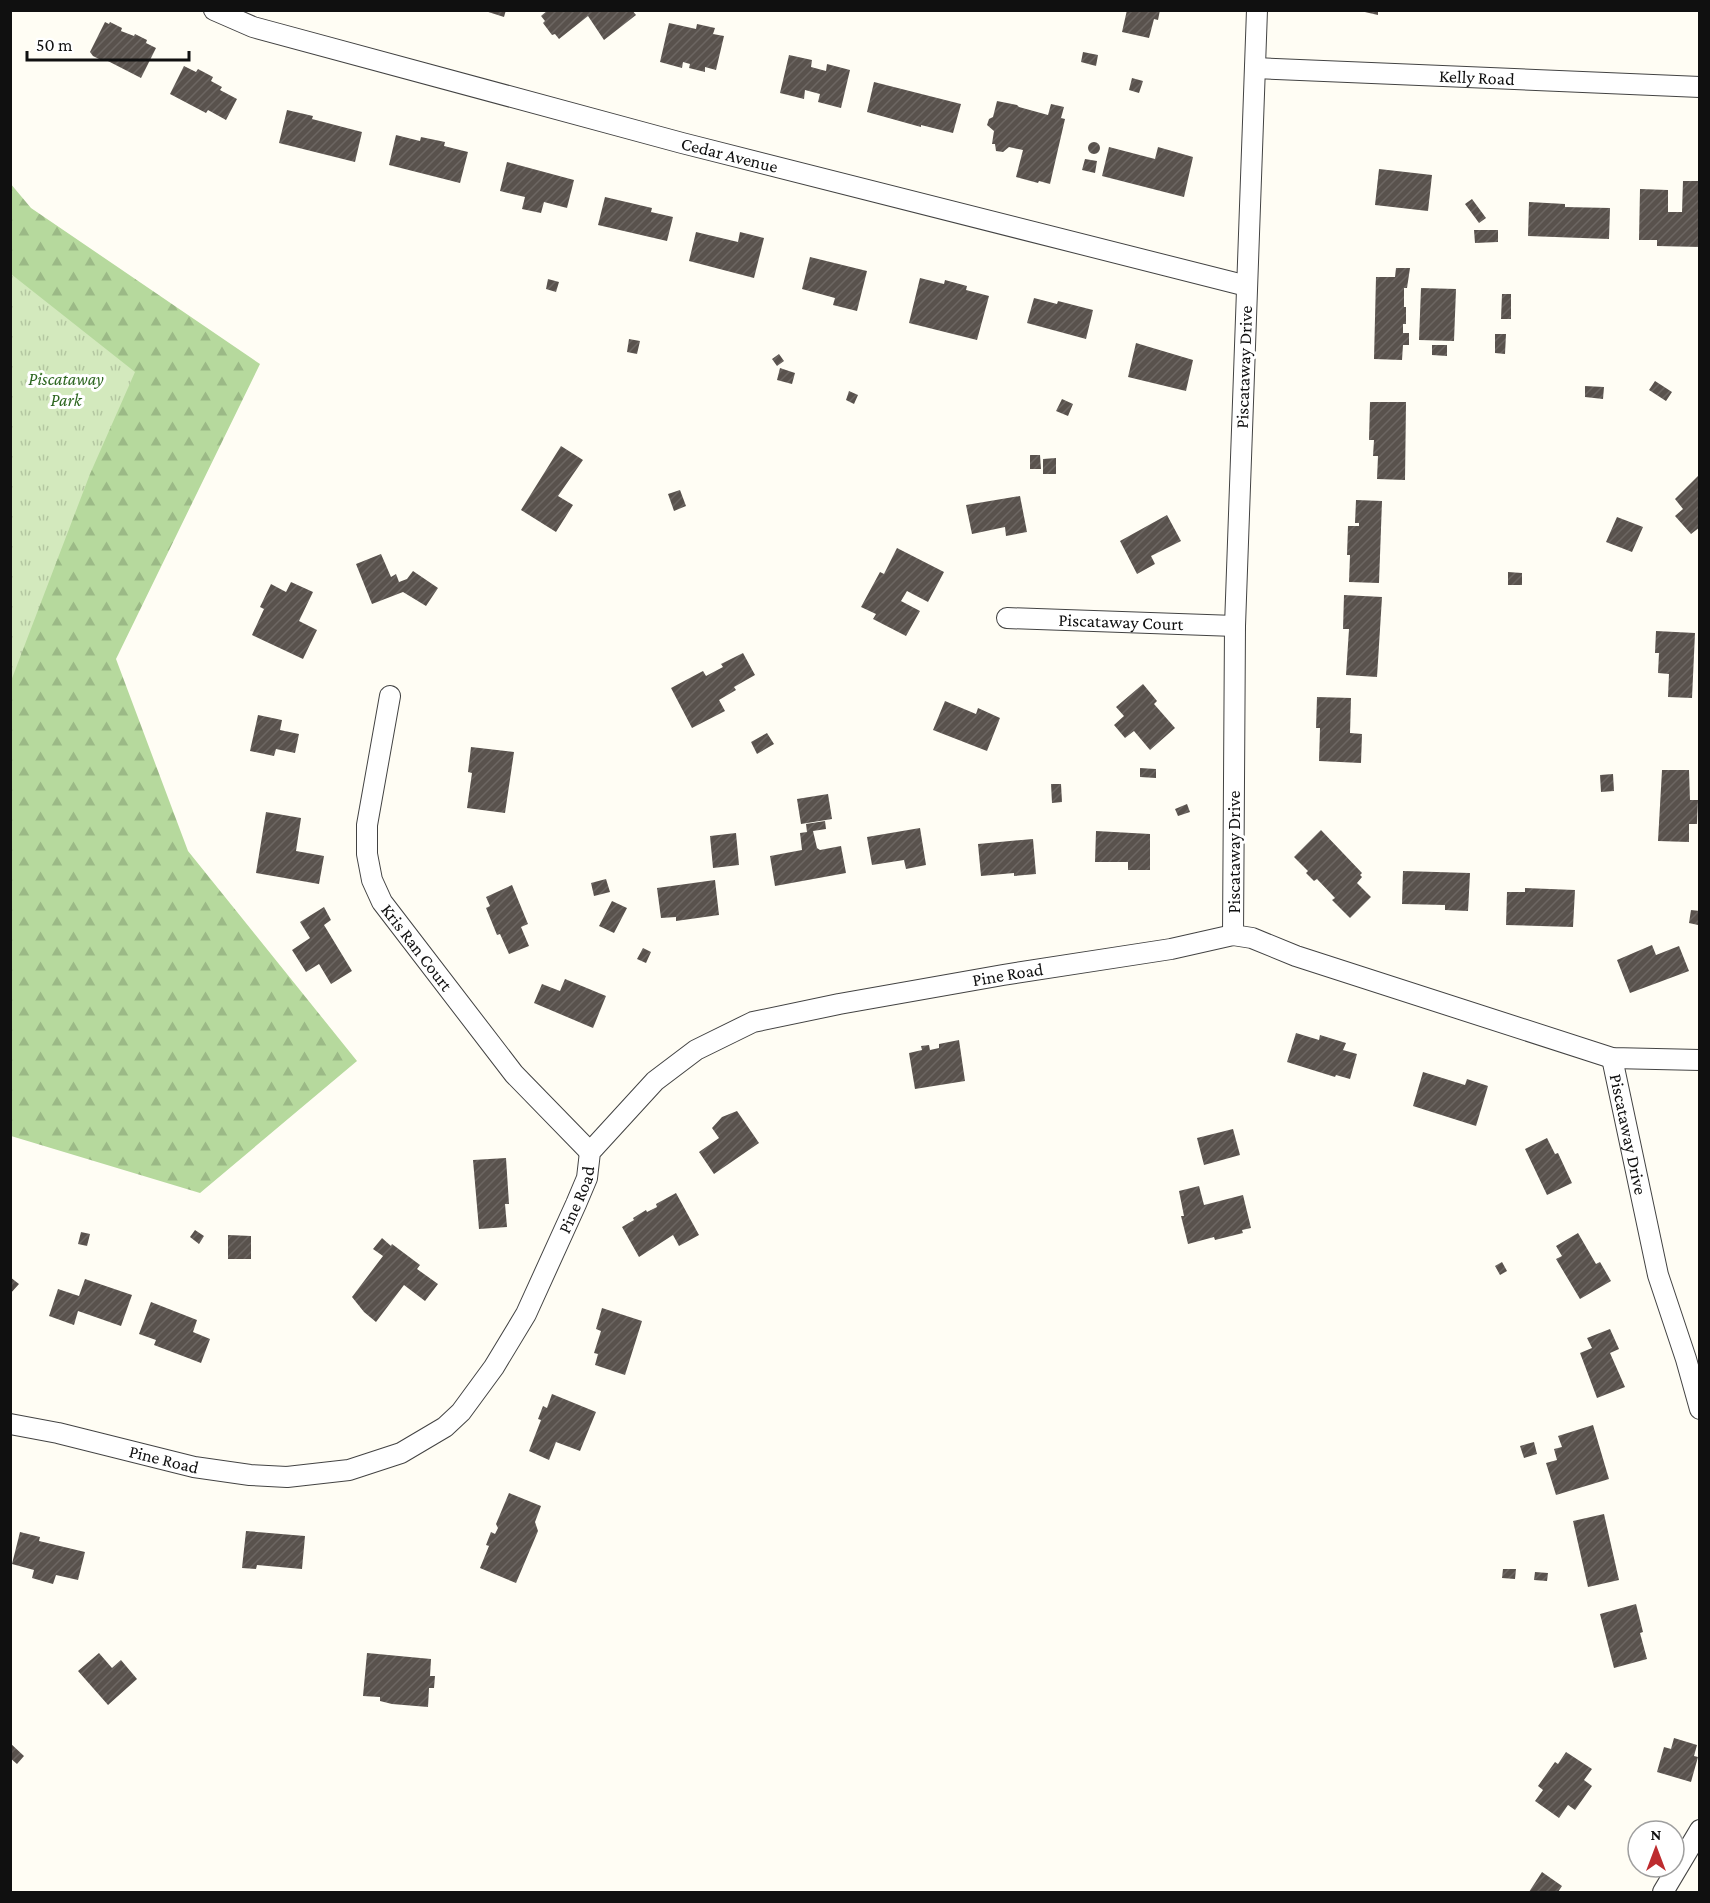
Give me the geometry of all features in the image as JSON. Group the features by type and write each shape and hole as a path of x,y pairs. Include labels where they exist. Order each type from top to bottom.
{"street":[{"name":"Cedar Avenue","path":"214,10 253,27 681,143 1247,286"},
{"name":"Piscataway Drive","path":"1257,10 1235,626 1233,935 1252,938 1296,956 1612,1058 1658,1275 1684,1351 1700,1409"},
{"name":"Kelly Road","path":"1255,68 1700,87"},
{"name":"Piscataway Court","path":"1007,618 1235,626"},
{"name":"Kris Ran Court","path":"390,696 367,825 367,854 372,880 382,902 514,1074 590,1152"},
{"name":"Pine Road","path":"10,1424 194,1467 250,1475 287,1477 350,1470 401,1453 445,1427 461,1412 494,1367 526,1314 576,1204 587,1178 590,1152 655,1081 696,1050 753,1022 992,977 1171,949 1233,935"},
{"path":"1612,1058 1700,1060"},
{"path":"1663,1893 1700,1830"}],"green space":[{"path":"10,183 31,208 260,364 116,659 188,851 357,1061 200,1193 11,1136"},
{"name":"Piscataway Park","path":"11,274 135,372 90,474 11,681"}],"building":[{"path":"482,10 506,10 504,17"},
{"path":"548,10 632,10 636,15 604,40 588,16 559,39 555,34 552,35 543,23 545,21 541,16"},
{"path":"1127,10 1160,10 1158,20 1154,19 1149,38 1122,32"},
{"path":"1356,10 1378,10 1378,15"},
{"path":"105,22 122,28 121,31 147,40 146,43 156,48 141,78 104,59 93,56 90,52"},
{"path":"669,23 696,29 697,24 715,28 713,34 724,36 716,70 705,67 705,72 689,68 690,64 683,62 682,68 660,62"},
{"path":"1083,52 1098,55 1096,66 1081,62"},
{"path":"789,55 812,60 811,67 826,71 827,64 850,70 841,108 818,102 820,94 805,90 804,99 780,93"},
{"path":"184,66 196,72 198,69 213,77 211,81 222,87 220,90 237,99 226,120 208,110 206,113 170,94"},
{"path":"1132,78 1143,81 1139,93 1129,90"},
{"path":"874,82 961,104 953,133 867,112"},
{"path":"997,101 1048,115 1051,104 1064,107 1061,118 1065,119 1050,184 1016,177 1023,150 1009,147 1003,152 996,151 995,144 992,144 994,131 987,125 989,119 993,117"},
{"path":"287,110 362,132 355,162 279,143"},
{"path":"396,135 420,141 421,137 445,142 444,146 468,152 460,183 389,165"},
{"path":"1094,142 1100,148 1094,154 1088,148"},
{"path":"1109,147 1155,159 1158,147 1193,157 1184,197 1102,176"},
{"path":"1085,159 1097,161 1095,173 1082,170"},
{"path":"507,162 574,180 567,208 544,202 541,213 522,209 525,197 500,191"},
{"path":"1379,169 1432,175 1428,211 1375,205"},
{"path":"1683,181 1700,181 1700,247 1657,246 1657,240 1639,240 1640,189 1668,190 1668,212 1682,212"},
{"path":"605,197 652,208 651,212 673,217 667,241 598,225"},
{"path":"1472,199 1486,218 1479,223 1465,204"},
{"path":"1529,202 1565,204 1565,207 1610,208 1609,239 1528,236"},
{"path":"1474,230 1498,230 1498,242 1475,243"},
{"path":"696,232 738,242 740,232 764,238 754,278 689,261"},
{"path":"810,257 867,271 857,311 833,305 835,298 802,289"},
{"path":"1396,268 1410,268 1407,288 1404,288 1406,324 1403,324 1403,333 1409,333 1409,345 1403,345 1402,360 1374,359 1376,277 1395,277"},
{"path":"920,278 944,284 945,280 967,286 966,290 989,296 977,340 909,323"},
{"path":"548,279 559,282 556,292 546,289"},
{"path":"1421,288 1456,289 1454,341 1419,340"},
{"path":"1502,294 1511,294 1511,319 1501,319"},
{"path":"1034,298 1057,304 1058,301 1093,310 1086,339 1027,323"},
{"path":"1495,334 1506,334 1505,354 1495,353"},
{"path":"629,339 640,341 637,354 627,352"},
{"path":"1136,343 1193,360 1186,391 1128,377"},
{"path":"1432,345 1447,345 1447,356 1432,355"},
{"path":"779,354 784,361 777,366 772,359"},
{"path":"780,368 795,373 792,384 777,380"},
{"path":"1655,381 1672,392 1666,401 1649,390"},
{"path":"1585,386 1604,387 1603,399 1585,397"},
{"path":"849,391 858,395 854,404 846,400"},
{"path":"1062,399 1073,404 1068,416 1056,411"},
{"path":"1370,402 1406,402 1405,480 1377,479 1378,456 1373,456 1374,440 1369,440"},
{"path":"561,446 583,460 558,496 573,505 556,532 521,510"},
{"path":"1030,455 1040,455 1041,469 1030,469"},
{"path":"1056,458 1056,474 1043,474 1043,459"},
{"path":"1700,474 1700,527 1691,534 1675,516 1683,509 1675,499"},
{"path":"680,490 686,506 674,511 668,494"},
{"path":"1020,496 1027,532 1006,536 1005,527 972,534 966,505"},
{"path":"1356,500 1382,501 1379,583 1349,582 1348,526 1359,526 1359,523 1355,523"},
{"path":"1167,515 1181,541 1151,556 1155,564 1137,574 1120,541"},
{"path":"1617,517 1643,527 1632,552 1606,542"},
{"path":"897,548 944,572 928,602 907,591 901,601 920,611 906,636 873,619 876,614 861,607 880,572 884,574"},
{"path":"381,554 391,577 396,574 399,582 407,579 413,571 438,588 426,606 403,592 372,604 356,564"},
{"path":"1508,572 1522,573 1522,585 1508,585"},
{"path":"291,582 313,592 299,621 317,630 303,659 252,635 264,609 260,607 271,584 286,592"},
{"path":"1344,595 1382,597 1377,677 1346,675 1349,629 1343,629"},
{"path":"1656,631 1695,633 1692,698 1668,697 1669,674 1658,673 1659,653 1655,653"},
{"path":"743,653 755,675 734,687 736,690 719,700 725,711 692,728 671,688 703,671 706,676 723,667 721,664"},
{"path":"1143,684 1157,701 1154,704 1175,728 1150,750 1134,731 1125,738 1114,725 1124,716 1116,707"},
{"path":"1317,697 1351,698 1350,733 1362,734 1361,763 1319,761 1320,728 1316,728"},
{"path":"945,701 976,714 978,708 1000,718 987,751 933,730"},
{"path":"258,715 282,720 280,730 299,734 295,753 276,749 274,756 250,751"},
{"path":"767,733 774,744 757,754 751,742"},
{"path":"471,747 514,752 505,813 467,808 472,773 468,772"},
{"path":"1140,768 1156,769 1156,778 1140,777"},
{"path":"1662,770 1689,770 1690,800 1698,800 1697,824 1689,824 1689,842 1658,841"},
{"path":"1613,774 1614,791 1601,792 1600,775"},
{"path":"1051,784 1061,784 1062,802 1052,803"},
{"path":"828,794 832,819 801,824 797,799"},
{"path":"1187,804 1190,812 1178,816 1175,809"},
{"path":"266,812 301,818 296,851 324,856 319,884 256,873"},
{"path":"825,821 826,829 813,831 817,848 820,850 841,846 846,873 775,886 770,856 802,850 800,833 807,832 806,824"},
{"path":"920,828 926,865 906,869 904,860 872,865 867,837"},
{"path":"1321,830 1362,873 1357,883 1371,897 1350,918 1332,900 1335,898 1317,879 1314,881 1306,873 1308,871 1294,857"},
{"path":"1096,831 1150,834 1150,870 1128,870 1128,862 1095,862"},
{"path":"736,833 739,865 713,868 710,836"},
{"path":"1033,839 1036,874 981,876 978,844"},
{"path":"1403,871 1470,873 1468,911 1445,910 1445,905 1402,904"},
{"path":"606,879 610,892 594,896 591,883"},
{"path":"715,880 719,915 676,921 676,917 661,918 657,888"},
{"path":"512,885 528,924 521,927 529,946 509,954 500,934 497,935 486,908 490,906 486,897"},
{"path":"1525,888 1575,890 1573,927 1506,925 1507,892 1525,892"},
{"path":"612,901 627,908 614,933 599,926"},
{"path":"324,907 331,920 324,925 352,971 331,984 319,964 306,972 292,950 310,938 300,922"},
{"path":"1691,910 1700,911 1698,925 1689,923"},
{"path":"1652,945 1656,955 1679,946 1689,971 1630,993 1617,960"},
{"path":"643,948 651,952 646,963 637,959"},
{"path":"565,979 606,996 593,1028 534,1003 542,984 560,991"},
{"path":"1296,1033 1319,1040 1320,1035 1346,1043 1343,1050 1357,1054 1350,1079 1336,1075 1335,1077 1287,1062"},
{"path":"959,1040 965,1081 915,1089 909,1053 922,1050 921,1046 929,1045 930,1050 939,1048 939,1044"},
{"path":"1423,1072 1465,1085 1467,1079 1488,1086 1476,1126 1413,1106"},
{"path":"737,1111 759,1143 714,1174 699,1152 719,1138 712,1128 722,1117"},
{"path":"1233,1129 1240,1155 1204,1165 1197,1138"},
{"path":"1547,1138 1555,1154 1558,1153 1572,1183 1547,1195 1525,1149"},
{"path":"506,1158 509,1204 505,1204 507,1227 479,1229 473,1160"},
{"path":"1199,1186 1204,1205 1243,1195 1251,1228 1242,1230 1243,1233 1188,1244 1181,1216 1184,1216 1179,1191"},
{"path":"676,1193 699,1235 679,1246 673,1235 639,1257 622,1227"},
{"path":"195,1230 204,1236 199,1244 190,1237"},
{"path":"81,1232 90,1234 87,1246 78,1244"},
{"path":"1578,1233 1596,1264 1600,1262 1611,1281 1580,1299 1556,1259 1562,1256 1556,1246"},
{"path":"228,1235 251,1236 251,1259 228,1259"},
{"path":"382,1238 420,1265 417,1269 438,1284 425,1301 404,1285 376,1322 352,1297 383,1256 373,1249"},
{"path":"1502,1262 1507,1271 1500,1275 1495,1266"},
{"path":"10,1277 19,1284 10,1294"},
{"path":"85,1279 132,1295 121,1326 78,1311 74,1325 49,1316 58,1289 79,1296"},
{"path":"151,1302 197,1320 193,1332 210,1339 201,1363 154,1345 156,1340 139,1334"},
{"path":"602,1308 642,1321 625,1375 595,1365 598,1354 594,1353 601,1331 596,1329"},
{"path":"1610,1329 1619,1349 1610,1353 1625,1387 1597,1398 1580,1353 1592,1348 1587,1338"},
{"path":"552,1394 596,1412 580,1451 556,1442 549,1460 529,1451 541,1420 538,1419 543,1406 547,1408"},
{"path":"1593,1425 1609,1479 1556,1495 1546,1463 1557,1460 1554,1449 1562,1447 1558,1436"},
{"path":"1534,1442 1537,1454 1524,1458 1520,1446"},
{"path":"509,1493 541,1506 535,1522 538,1531 516,1583 480,1568 489,1546 486,1545 491,1532 495,1534 498,1528 496,1524"},
{"path":"1604,1514 1619,1580 1588,1587 1573,1521"},
{"path":"246,1531 305,1536 302,1569 257,1565 256,1569 242,1568"},
{"path":"20,1532 40,1537 39,1541 85,1552 78,1580 56,1575 53,1584 32,1578 34,1570 12,1564"},
{"path":"1503,1569 1516,1569 1515,1579 1502,1578"},
{"path":"1535,1572 1548,1573 1547,1581 1534,1580"},
{"path":"1636,1604 1647,1659 1614,1668 1600,1614"},
{"path":"99,1653 112,1668 121,1660 137,1679 108,1705 78,1671"},
{"path":"367,1653 431,1659 430,1676 435,1676 434,1688 429,1688 428,1707 392,1704 380,1701 380,1697 363,1696"},
{"path":"1674,1738 1697,1745 1694,1756 1698,1757 1691,1782 1657,1772 1664,1747 1671,1749"},
{"path":"10,1743 24,1756 17,1764 10,1758"},
{"path":"1566,1752 1592,1769 1584,1780 1592,1786 1575,1810 1568,1805 1559,1818 1535,1801 1543,1790 1538,1786 1555,1762 1558,1764"},
{"path":"1542,1872 1562,1886 1558,1892 1529,1892"}]}
